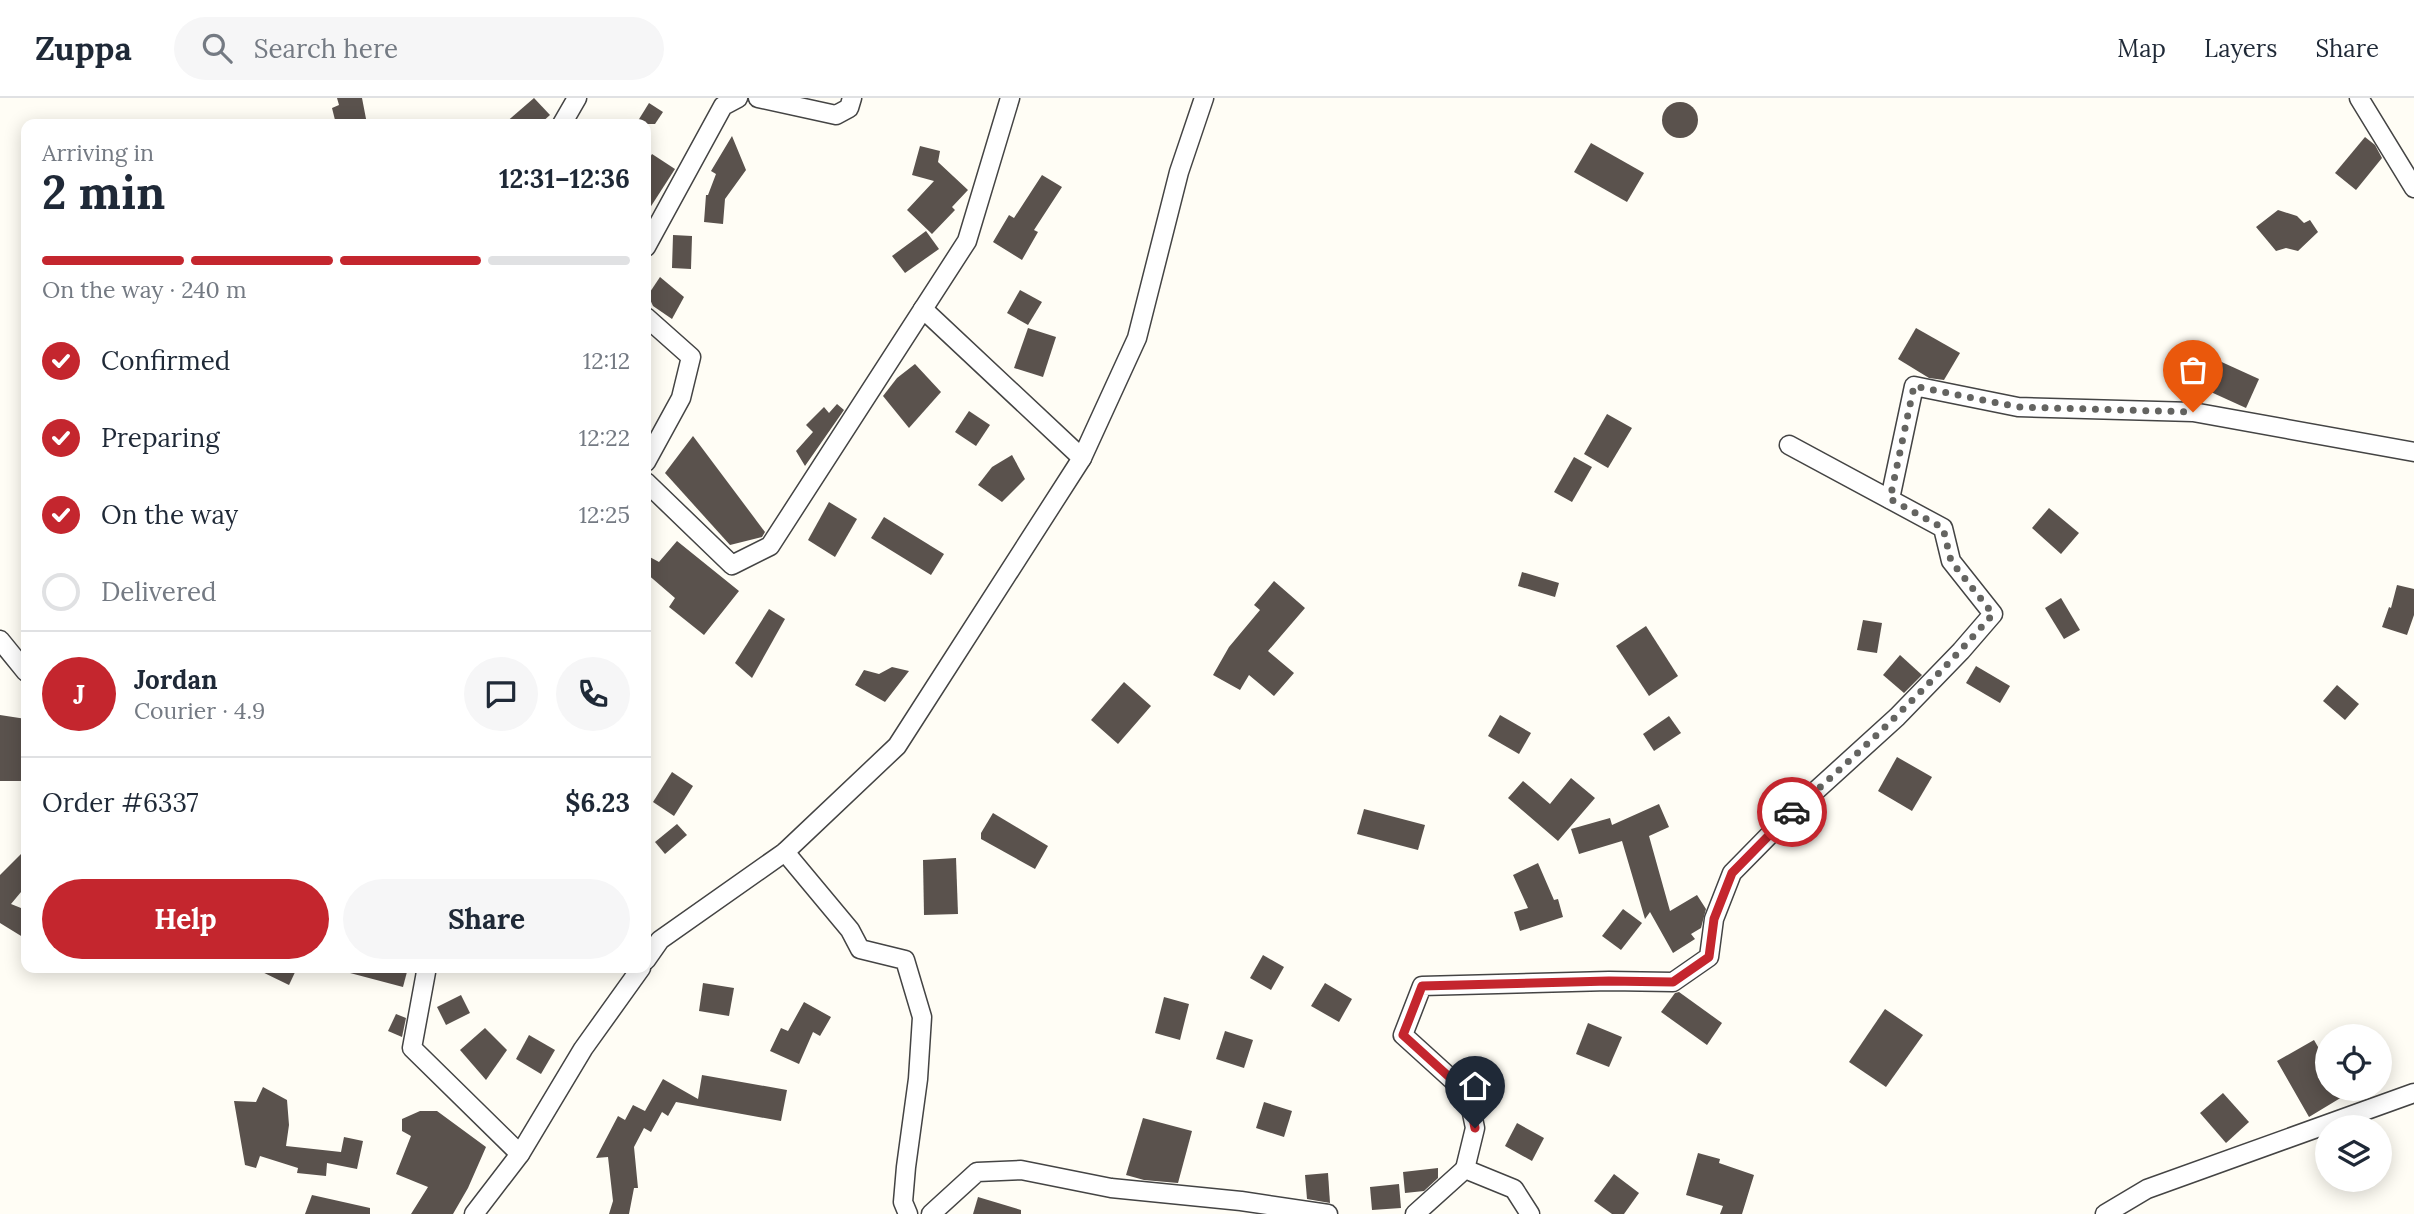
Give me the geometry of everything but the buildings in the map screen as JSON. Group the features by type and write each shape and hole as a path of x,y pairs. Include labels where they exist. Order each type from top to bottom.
{"street":[{"path":"565,119 577,98"},
{"path":"651,238 723,106 738,98"},
{"path":"758,98 836,114 849,108 852,98"},
{"path":"651,487 732,565 770,546 967,241 1010,98"},
{"path":"651,953 660,940 785,852 897,746 1082,458 1137,338 1179,172 1204,98"},
{"path":"2360,98 2414,188"},
{"path":"923,309 1082,458"},
{"path":"651,322 691,358 681,398 651,453"},
{"path":"1890,499 1914,386 2018,407 2193,412 2414,451"},
{"path":"1415,1214 1465,1169 1475,1128 1468,1094 1403,1035 1422,986 1596,981 1673,982 1709,957 1714,919 1732,873 1788,816 1897,716 1993,614 1951,561 1943,528 1789,445"},
{"path":"0,640 21,666"},
{"path":"785,852 850,930 860,949 905,960 922,1017 918,1079 903,1202 908,1214"},
{"path":"426,973 412,1048 520,1154"},
{"path":"474,1214 520,1154 583,1049 636,973"},
{"path":"2105,1214 2147,1189 2414,1093"},
{"path":"1465,1169 1514,1189 1530,1214"},
{"path":"931,1214 977,1172 1021,1170 1111,1188 1241,1201 1328,1214"}],"way so far":[{"path":"1792,812 1897,716 1993,614 1951,561 1943,528 1890,499 1914,386 2018,407 2193,412"}],"route":[{"path":"1475,1128 1468,1094 1403,1035 1422,986 1673,982 1709,957 1714,919 1732,873 1792,812"}]}
